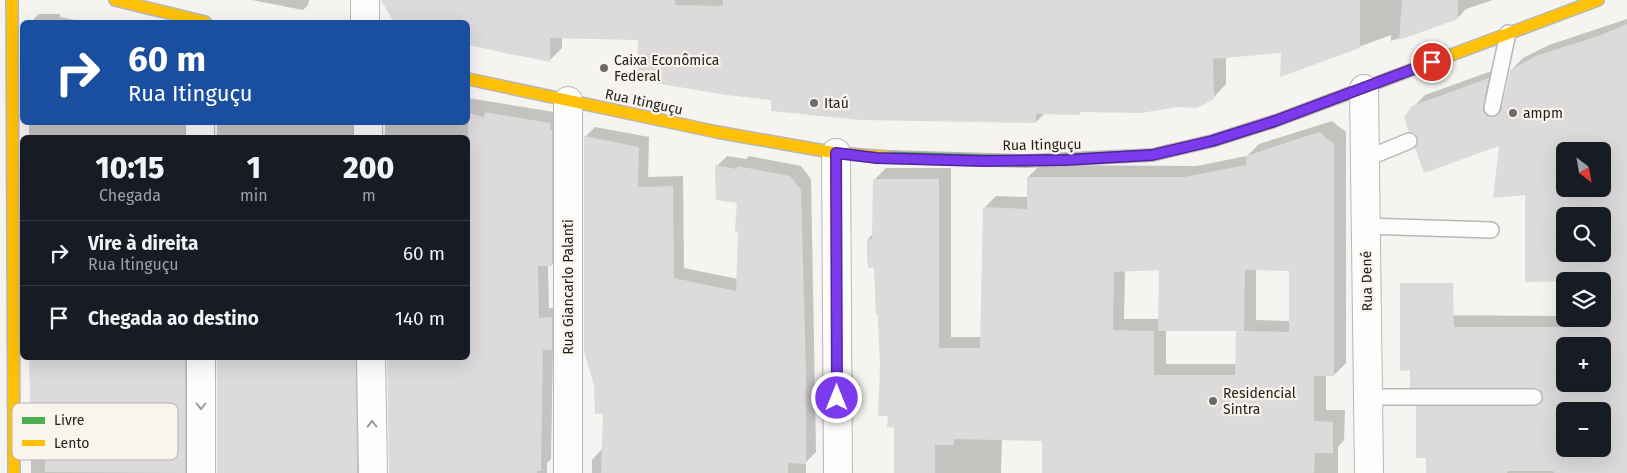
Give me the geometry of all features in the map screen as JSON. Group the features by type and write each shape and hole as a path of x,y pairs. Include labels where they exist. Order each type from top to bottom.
{"main road":[{"path":"12,0 14,403"},
{"path":"115,0 193,20"},
{"name":"Rua Itinguçu","path":"470,79 717,132 836,153 877,158 1000,161 1066,160 1152,155 1212,141 1275,121 1598,0"},
{"path":"14,460 14,473"}],"street":[{"path":"365,0 365,20"},
{"name":"Rua Dené","path":"1364,88 1369,473"},
{"name":"Rua Giancarlo Palanti","path":"568,101 568,473"},
{"path":"836,153 838,473"},
{"path":"201,360 201,473"},
{"path":"371,360 373,473"}],"lane":[{"path":"1492,108 1508,33"},
{"path":"1365,159 1408,142"},
{"path":"1366,226 1491,230"},
{"path":"1369,397 1534,397"}],"building":[{"path":"381,0 675,0 675,5 723,6 723,0 1360,0 1360,48 1280,77 1281,53 1213,59 1214,99 1197,108 1177,107 1141,113 1079,112 1079,115 1036,114 1036,123 860,120 771,111 771,100 727,95 637,80 638,40 550,38 550,62 470,45 470,20 393,20"},
{"path":"1402,0 1458,0 1458,19 1399,40"},
{"path":"1627,24 1627,473 1507,471 1507,473 1426,473 1426,458 1416,458 1416,406 1534,406 1542,402 1543,397 1539,389 1534,388 1410,388 1410,370 1400,371 1400,283 1453,283 1454,327 1611,327 1611,272 1556,272 1556,282 1525,282 1525,195 1493,198 1499,146 1424,173 1415,148 1418,138 1414,133 1409,132 1404,117 1412,106 1489,78 1483,110 1486,115 1495,117 1501,110 1510,70 1536,56 1601,35"},
{"path":"485,112 550,123 550,130 552,130 552,266 538,266 539,318 552,317 552,350 543,350 541,471 537,471 537,473 389,473 387,360 470,360 470,135 468,135 468,125 470,125 470,114 484,117"},
{"path":"1319,132 1334,144 1334,376 1314,376 1314,421 1333,422 1333,453 1315,453 1314,473 1042,473 1042,441 954,439 954,445 935,445 935,473 894,473 894,428 887,427 888,416 878,416 880,367 878,315 876,314 874,268 868,268 867,255 867,239 872,239 873,179 939,179 939,348 980,348 983,207 1027,209 1027,177 1184,177 1246,165 1246,156","holes":["1159,270 1158,331 1236,331 1235,375 1154,375 1154,331 1113,330 1114,272","1245,270 1289,271 1289,332 1244,331"]},
{"path":"584,136 639,147 638,187 673,186 674,278 736,291 738,233 735,230 737,203 716,200 715,165 737,169 737,166 790,176 801,190 806,372 806,464 788,463 788,473 601,473 603,414 595,414 594,386 584,351"},
{"path":"29,360 185,360 185,473 45,472 45,460 178,460 178,403 30,403"},
{"path":"217,360 356,360 357,473 217,473"}],"traffic: fast":[{"path":"889,157 1025,161 1153,155 1169,151"}],"traffic: slow":[{"path":"12,0 14,403"},
{"path":"115,0 197,20"},
{"path":"1169,151 1212,141 1275,121 1598,0"},
{"path":"470,79 717,132 836,153 889,157"},
{"path":"14,460 14,473"}],"place":[{"name":"Caixa Econômica Federal","path":"604,68"},
{"name":"Itaú","path":"814,103"},
{"name":"ampm","path":"1513,113"},
{"name":"Residencial Sintra","path":"1213,401"}],"route":[{"path":"837,398 836,153 877,158 983,161 1066,160 1152,155 1212,141 1275,121 1432,62"}]}
